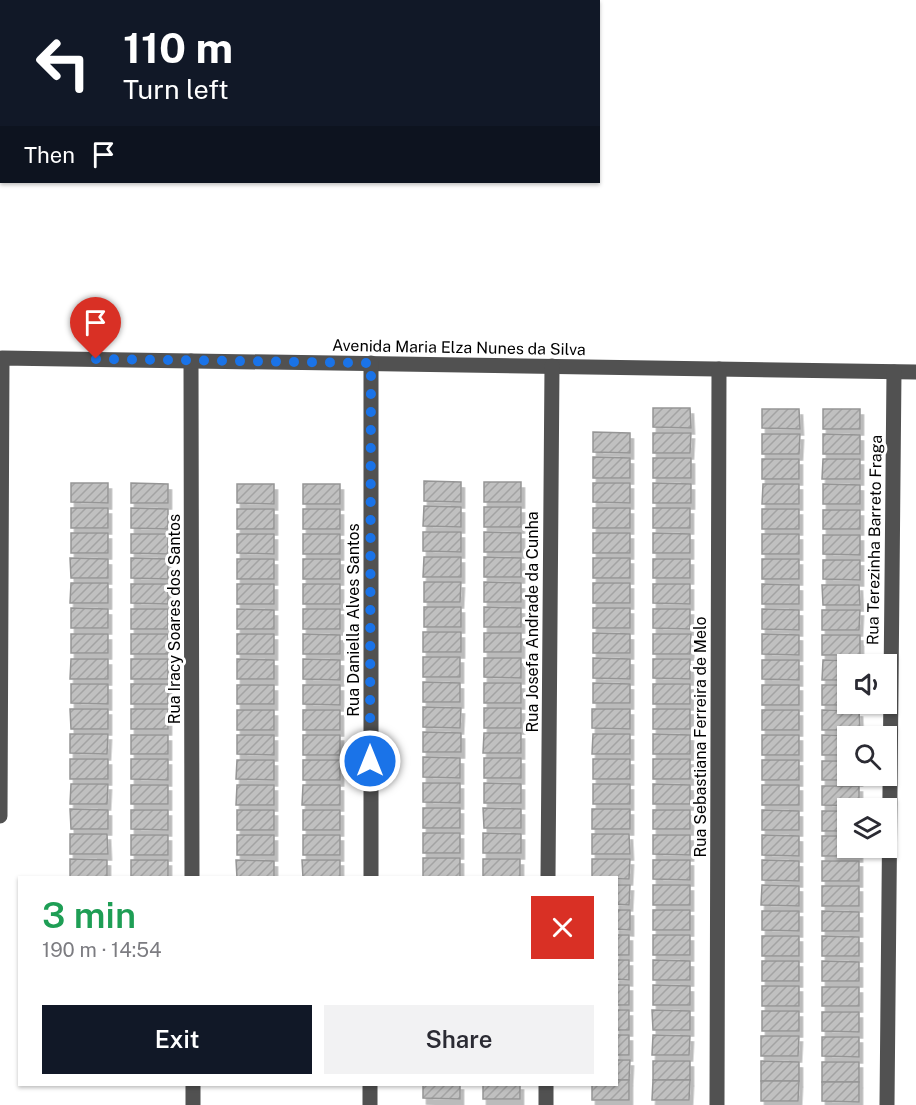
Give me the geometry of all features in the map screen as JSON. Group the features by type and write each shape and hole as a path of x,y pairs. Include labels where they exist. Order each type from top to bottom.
{"street":[{"name":"Avenida Maria Elza Nunes da Silva","path":"0,816 2,358 916,372"},
{"name":"Rua Iracy Soares dos Santos","path":"191,361 192,876"},
{"name":"Rua Daniella Alves Santos","path":"370,876 371,363"},
{"name":"Rua Josefa Andrade da Cunha","path":"548,876 552,366"},
{"name":"Rua Sebastiana Ferreira de Melo","path":"717,1105 719,369"},
{"name":"Rua Terezinha Barreto Fraga","path":"887,1105 894,372"},
{"path":"193,1086 193,1105"},
{"path":"370,1086 370,1105"},
{"path":"546,1086 546,1105"}],"building":[{"path":"653,408 690,408 691,428 653,427"},
{"path":"762,409 799,409 800,429 762,428"},
{"path":"823,409 860,409 860,429 823,429"},
{"path":"593,432 630,433 630,453 593,452"},
{"path":"653,433 691,433 690,453 653,453"},
{"path":"762,434 800,434 799,454 762,454"},
{"path":"823,434 860,435 860,454 823,454"},
{"path":"593,457 630,458 630,478 593,478"},
{"path":"653,458 691,458 691,478 653,478"},
{"path":"762,459 799,459 799,479 762,479"},
{"path":"823,459 860,459 860,479 822,479"},
{"path":"424,481 461,482 461,502 424,501"},
{"path":"484,482 521,482 521,502 484,502"},
{"path":"71,483 108,483 108,503 71,502"},
{"path":"131,483 168,484 168,503 131,503"},
{"path":"593,483 630,483 630,503 593,502"},
{"path":"653,483 691,484 691,503 653,503"},
{"path":"237,484 274,484 274,504 237,503"},
{"path":"303,484 340,484 340,504 303,504"},
{"path":"763,484 799,484 799,504 762,504"},
{"path":"823,484 860,485 860,504 823,504"},
{"path":"424,506 461,507 461,527 423,526"},
{"path":"484,507 521,507 521,527 484,527"},
{"path":"71,508 108,508 108,528 71,528"},
{"path":"131,508 168,509 168,529 131,528"},
{"path":"593,508 630,508 630,528 593,528"},
{"path":"653,508 690,508 690,528 653,528"},
{"path":"237,509 274,509 274,529 237,529"},
{"path":"303,509 340,509 340,529 303,529"},
{"path":"762,509 799,509 799,529 762,529"},
{"path":"823,510 860,510 860,529 823,529"},
{"path":"423,532 461,532 461,552 423,551"},
{"path":"484,532 521,533 521,552 484,552"},
{"path":"71,533 108,533 108,553 71,553"},
{"path":"593,533 630,533 630,553 593,553"},
{"path":"653,533 690,534 690,553 653,553"},
{"path":"131,534 168,534 168,554 131,553"},
{"path":"237,534 274,534 274,554 237,553"},
{"path":"303,534 340,534 340,554 303,554"},
{"path":"762,534 799,534 799,554 762,554"},
{"path":"823,535 860,535 860,555 823,554"},
{"path":"424,557 461,557 461,577 423,577"},
{"path":"484,557 521,558 521,577 484,577"},
{"path":"70,558 108,559 108,578 71,578"},
{"path":"131,558 168,559 168,579 131,578"},
{"path":"593,558 630,558 630,578 593,578"},
{"path":"237,559 274,559 274,579 237,579"},
{"path":"303,559 340,559 340,579 303,579"},
{"path":"653,559 690,559 690,578 653,578"},
{"path":"762,559 799,559 799,579 762,579"},
{"path":"823,560 860,560 860,580 823,579"},
{"path":"424,582 461,582 460,602 424,602"},
{"path":"484,582 521,583 521,602 484,602"},
{"path":"71,583 108,583 108,603 70,603"},
{"path":"593,583 630,583 630,603 593,603"},
{"path":"131,584 168,584 168,604 131,603"},
{"path":"237,584 274,584 274,604 237,604"},
{"path":"303,584 340,584 340,604 303,604"},
{"path":"653,584 690,584 690,604 653,603"},
{"path":"762,584 799,585 799,604 762,604"},
{"path":"822,585 859,585 860,605 823,605"},
{"path":"424,607 461,607 461,627 424,627"},
{"path":"484,607 521,608 521,627 484,627"},
{"path":"71,608 108,609 108,628 71,628"},
{"path":"593,608 630,608 630,628 593,628"},
{"path":"131,609 168,609 168,629 131,629"},
{"path":"237,609 274,610 274,629 237,629"},
{"path":"303,609 340,609 340,629 303,629"},
{"path":"653,609 690,609 690,629 653,628"},
{"path":"762,609 799,610 799,630 762,629"},
{"path":"822,610 860,610 859,630 822,630"},
{"path":"423,632 461,632 461,652 423,652"},
{"path":"484,633 521,633 521,652 484,652"},
{"path":"593,633 630,634 630,653 593,653"},
{"path":"71,634 108,634 108,653 71,653"},
{"path":"131,634 168,634 168,654 131,654"},
{"path":"237,634 274,634 274,654 237,654"},
{"path":"303,634 340,635 340,654 303,654"},
{"path":"653,634 691,634 690,654 653,654"},
{"path":"762,634 799,635 799,655 762,654"},
{"path":"822,635 860,635 860,654 822,655"},
{"path":"423,657 460,657 460,677 423,677"},
{"path":"484,658 521,658 521,678 484,677"},
{"path":"593,658 630,659 630,679 593,678"},
{"path":"71,659 108,659 108,679 70,679"},
{"path":"131,659 168,659 168,679 131,679"},
{"path":"237,659 274,660 274,679 237,679"},
{"path":"303,659 340,660 340,680 303,679"},
{"path":"653,659 690,659 690,679 653,678"},
{"path":"762,660 799,660 799,680 762,679"},
{"path":"823,660 837,660 837,680 822,680"},
{"path":"423,682 460,683 460,702 423,702"},
{"path":"484,683 521,683 521,703 484,703"},
{"path":"593,683 630,684 630,703 593,703"},
{"path":"71,684 108,684 108,704 71,703"},
{"path":"131,684 168,684 168,704 131,704"},
{"path":"653,684 690,684 690,704 653,704"},
{"path":"237,685 274,685 274,704 237,704"},
{"path":"303,685 340,685 340,705 303,704"},
{"path":"762,685 799,685 799,705 762,705"},
{"path":"822,685 837,685 837,705 822,705"},
{"path":"423,707 461,708 460,728 423,727"},
{"path":"484,708 521,708 521,728 484,728"},
{"path":"70,709 108,709 108,729 71,729"},
{"path":"131,709 168,709 168,729 131,729"},
{"path":"592,709 630,709 630,729 592,728"},
{"path":"653,709 690,709 690,729 653,729"},
{"path":"237,710 274,710 274,730 237,730"},
{"path":"303,710 340,710 340,730 303,730"},
{"path":"762,710 799,710 799,730 762,730"},
{"path":"822,710 837,710 837,714 859,714 860,726 837,726 837,730 822,730"},
{"path":"423,732 461,733 461,752 423,752"},
{"path":"484,733 521,733 521,753 483,753"},
{"path":"70,734 108,734 107,754 70,753"},
{"path":"593,734 630,734 630,754 592,754"},
{"path":"653,734 690,735 690,754 653,754"},
{"path":"131,735 168,735 168,754 131,754"},
{"path":"237,735 274,735 274,755 237,754"},
{"path":"303,735 340,735 340,755 303,755"},
{"path":"762,735 799,735 799,755 762,755"},
{"path":"822,735 837,735 837,755 822,755"},
{"path":"423,757 460,758 460,778 423,777"},
{"path":"484,758 521,758 521,778 484,778"},
{"path":"70,759 108,759 108,779 70,779"},
{"path":"131,759 168,759 168,780 131,779"},
{"path":"593,759 630,759 630,779 593,779"},
{"path":"653,759 690,759 690,779 653,779"},
{"path":"237,760 274,760 274,780 236,779"},
{"path":"303,760 340,760 340,780 303,780"},
{"path":"762,760 799,760 799,780 762,780"},
{"path":"822,761 837,761 837,780 822,780"},
{"path":"423,783 460,783 460,803 423,802"},
{"path":"484,783 521,784 521,803 484,803"},
{"path":"71,784 108,784 107,804 70,804"},
{"path":"593,784 630,784 630,804 593,804"},
{"path":"653,784 690,785 690,804 653,804"},
{"path":"131,785 168,785 168,804 131,804"},
{"path":"237,785 274,785 274,805 236,805"},
{"path":"303,785 340,785 340,805 302,805"},
{"path":"762,785 799,785 799,805 762,805"},
{"path":"822,786 859,786 859,798 837,798 837,805 822,805"},
{"path":"423,808 460,808 460,828 423,828"},
{"path":"483,808 521,809 521,828 484,828"},
{"path":"70,809 108,810 108,829 71,829"},
{"path":"592,809 630,809 630,829 592,829"},
{"path":"131,810 168,810 168,830 131,829"},
{"path":"237,810 274,810 274,830 237,830"},
{"path":"303,810 340,810 340,830 303,830"},
{"path":"653,810 690,810 690,829 653,829"},
{"path":"762,810 799,811 799,830 762,830"},
{"path":"822,811 837,811 837,831 822,831"},
{"path":"423,833 460,833 460,853 423,853"},
{"path":"483,833 521,834 521,853 483,853"},
{"path":"70,834 107,834 108,854 70,854"},
{"path":"592,834 629,834 630,854 592,854"},
{"path":"131,835 168,835 168,855 131,855"},
{"path":"237,835 274,835 274,855 237,855"},
{"path":"303,835 340,835 340,855 303,855"},
{"path":"653,835 690,835 690,855 653,854"},
{"path":"762,835 799,836 799,856 762,855"},
{"path":"822,836 837,836 837,856 822,856"},
{"path":"423,858 460,858 460,876 423,876"},
{"path":"70,859 107,860 107,876 70,876"},
{"path":"483,859 520,859 520,876 483,876"},
{"path":"592,859 630,859 629,879 618,879 618,876 592,876"},
{"path":"131,860 168,860 168,876 131,876"},
{"path":"236,860 274,861 274,876 237,876"},
{"path":"302,860 340,860 340,876 303,876"},
{"path":"653,860 690,860 690,880 653,879"},
{"path":"762,860 799,861 799,881 762,880"},
{"path":"822,861 859,861 859,881 822,881"},
{"path":"618,885 630,885 629,905 618,904"},
{"path":"653,885 690,885 690,905 653,905"},
{"path":"762,885 799,886 799,906 761,905"},
{"path":"822,886 859,886 859,906 822,906"},
{"path":"618,910 630,910 630,930 618,929"},
{"path":"653,910 690,910 690,930 653,930"},
{"path":"762,911 799,911 799,931 762,930"},
{"path":"822,911 859,912 859,931 822,931"},
{"path":"618,935 629,935 629,955 618,955"},
{"path":"653,935 690,935 690,955 653,955"},
{"path":"762,936 799,936 799,956 762,956"},
{"path":"822,936 859,937 859,956 822,956"},
{"path":"618,960 629,960 629,980 618,979"},
{"path":"653,960 690,961 690,980 653,980"},
{"path":"762,961 799,961 799,981 762,981"},
{"path":"822,961 859,962 859,981 822,981"},
{"path":"618,985 629,985 629,1005 618,1005"},
{"path":"653,985 690,986 690,1005 653,1005"},
{"path":"762,986 799,986 799,1006 762,1006"},
{"path":"822,987 859,987 859,1006 822,1006"},
{"path":"618,1010 629,1010 629,1030 618,1030"},
{"path":"652,1010 690,1011 690,1030 653,1030"},
{"path":"762,1011 799,1011 799,1031 762,1031"},
{"path":"822,1012 859,1012 859,1032 822,1031"},
{"path":"618,1035 629,1035 629,1055 618,1055"},
{"path":"653,1035 690,1036 689,1055 652,1055"},
{"path":"761,1036 799,1036 798,1056 761,1056"},
{"path":"822,1037 859,1037 859,1057 822,1056"},
{"path":"618,1060 630,1060 629,1080 618,1080"},
{"path":"653,1061 690,1061 690,1080 653,1080"},
{"path":"761,1061 799,1062 799,1081 761,1081"},
{"path":"822,1062 859,1062 859,1082 822,1082"},
{"path":"618,1080 629,1080 629,1100 592,1100 592,1086 618,1086"},
{"path":"653,1080 690,1080 689,1100 652,1100"},
{"path":"761,1081 799,1081 798,1101 761,1101"},
{"path":"822,1082 859,1082 859,1102 822,1101"},
{"path":"423,1086 460,1086 460,1099 423,1098"},
{"path":"483,1086 520,1086 520,1099 483,1099"}],"route":[{"path":"96,359 371,363 370,761"}]}
